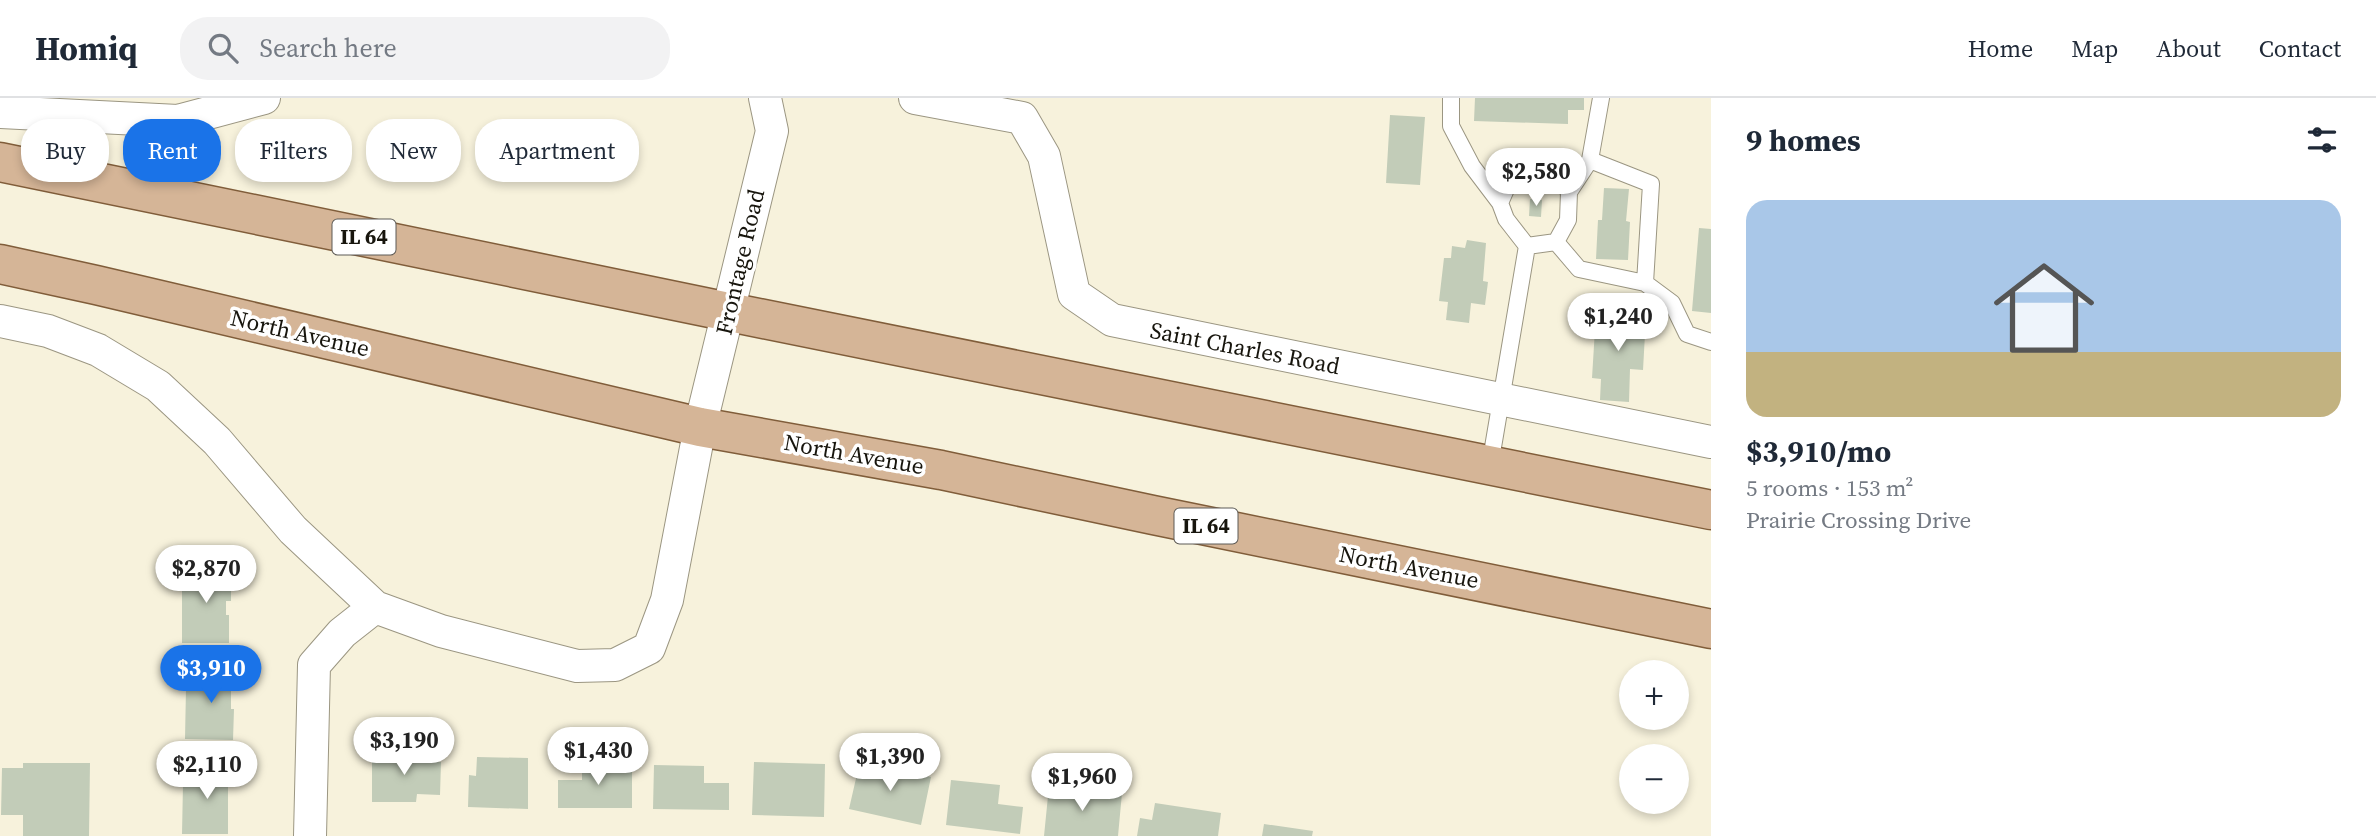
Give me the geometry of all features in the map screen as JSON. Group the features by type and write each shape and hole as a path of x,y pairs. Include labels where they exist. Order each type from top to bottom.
{"main road":[{"name":"IL 64","path":"0,162 1711,510"},
{"name":"North Avenue","path":"0,264 700,427 941,470 1711,629"}],"street":[{"path":"0,112 91,108 178,121 264,98"},
{"name":"Frontage Road","path":"375,607 441,631 577,666 615,665 649,648 667,600 700,427 772,131 765,98"},
{"name":"Saint Charles Road","path":"915,98 1022,118 1044,156 1074,294 1112,320 1711,442"},
{"path":"0,321 48,331 98,350 158,386 217,441 293,530 375,607 342,633 314,665 310,836"}],"lane":[{"path":"1451,98 1451,126 1472,166 1500,203 1506,219 1527,246 1490,465"},
{"path":"1556,242 1567,219 1569,192 1590,160 1601,98"},
{"path":"1590,160 1651,184 1645,283"},
{"path":"1500,203 1511,178 1534,168 1556,174 1569,192"},
{"path":"1527,246 1556,242"},
{"path":"1556,242 1579,269 1645,283 1672,303 1687,334 1711,342"}],"building":[{"path":"1475,98 1584,98 1584,110 1568,110 1568,124 1474,121"},
{"path":"1390,115 1425,117 1420,185 1386,183"},
{"path":"1604,188 1629,189 1626,221 1630,222 1628,260 1596,259 1598,220 1602,220"},
{"path":"1530,199 1542,200 1541,217 1529,216"},
{"path":"1699,228 1711,229 1711,313 1692,311"},
{"path":"1467,240 1486,243 1483,281 1488,282 1485,305 1471,303 1469,323 1446,320 1448,302 1439,301 1444,258 1451,258 1452,246 1465,248"},
{"path":"1617,311 1646,316 1643,370 1630,369 1629,402 1600,400 1601,379 1592,378 1596,313"},
{"path":"182,568 227,568 227,575 231,575 231,601 226,601 229,643 182,643"},
{"path":"204,663 234,663 234,689 231,689 231,709 234,709 233,740 185,739 186,688 204,688"},
{"path":"394,743 412,744 412,761 441,762 440,795 417,794 416,802 372,802 372,760 393,760"},
{"path":"477,757 528,758 528,809 468,807 469,775 476,776"},
{"path":"201,760 228,760 228,834 182,834 183,784 201,784"},
{"path":"860,761 931,777 921,825 849,809"},
{"path":"754,762 825,764 824,817 752,815"},
{"path":"23,763 90,763 89,836 23,836 23,815 1,815 2,768 23,768"},
{"path":"582,763 632,763 632,808 558,808 558,780 582,780"},
{"path":"654,765 704,766 704,783 729,783 729,810 653,809"},
{"path":"951,780 1000,785 998,804 1023,807 1020,834 946,825"},
{"path":"1049,786 1122,793 1118,836 1044,836"},
{"path":"1155,803 1221,813 1218,836 1137,836 1140,818 1152,820"},
{"path":"1264,824 1313,831 1312,836 1262,836"}]}
